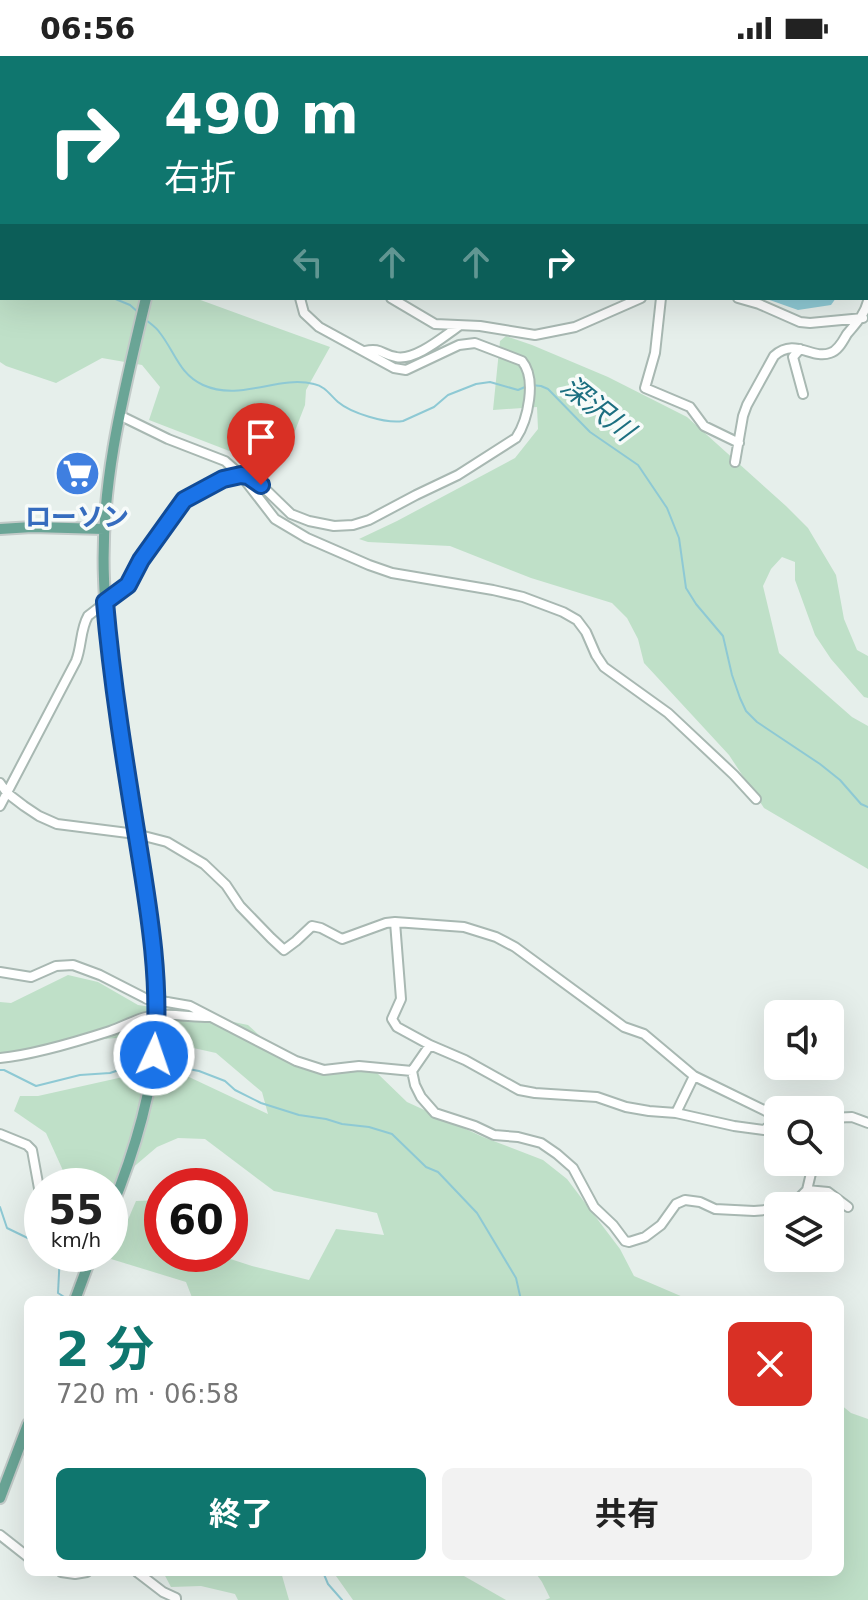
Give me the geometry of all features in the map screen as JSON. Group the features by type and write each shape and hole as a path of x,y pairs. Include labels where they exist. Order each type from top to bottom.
{"main road":[{"path":"126,1168 137,1140 154,1055 157,1016 147,898 118,712 105,602 104,529 110,463 146,300"},
{"path":"0,529 104,529"},
{"path":"76,1296 85,1272"},
{"path":"0,1498 24,1435"}],"street":[{"path":"0,806 76,661 88,616 128,585 141,560 184,500 223,479 248,476 291,514 334,526 353,525 458,475 516,438 525,422 530,378 522,361 475,343 459,345 406,370 394,368 319,327 304,313 301,300"},
{"path":"395,300 435,324 480,326 535,335 575,327 636,300"},
{"path":"661,300 655,353 645,388 690,407 704,426 739,443"},
{"path":"745,300 800,322 865,318"},
{"path":"735,462 747,405 774,356 780,350 792,348 827,355 835,351 865,318 868,301"},
{"path":"365,351 381,350 400,358 411,356 459,326"},
{"path":"800,349 793,357 803,394"},
{"path":"120,410 168,439 225,461 241,475 275,519 307,538 392,573 523,597 577,620 604,667 668,713 756,799"},
{"path":"0,783 7,793 39,816 57,824 136,834 167,842 204,864 284,950 312,926 342,939 395,922 464,927 496,937 515,947 624,1027 644,1034 694,1076 764,1112"},
{"path":"395,922 401,999 392,1019 397,1027 519,1090 597,1097 626,1107 764,1130"},
{"path":"0,972 31,977 56,966 73,965 147,999 190,1006 296,1061 324,1070 359,1066 412,1071"},
{"path":"0,1058 56,1046 146,1017 211,1017"},
{"path":"430,1045 412,1071 421,1097 435,1113 494,1135 541,1143 573,1168 594,1207 625,1241 645,1237 661,1225 676,1204 685,1200 715,1209 764,1210"},
{"path":"676,1113 694,1076"},
{"path":"844,1117 868,1123"},
{"path":"0,1134 27,1145 32,1150 35,1168"},
{"path":"810,1176 807,1190 828,1192 848,1207"},
{"path":"0,1535 24,1554"},
{"path":"142,1576 176,1600"}],"green space":[{"path":"0,300 201,300 330,347 306,390 305,405 293,436 268,466 149,420 160,387 142,365 102,358 56,383 0,362"},
{"path":"506,336 608,377 687,417 808,528 836,575 844,619 857,650 868,656 868,698 831,659 815,635 795,580 795,562 782,557 771,569 763,586 779,653 852,717 868,726 868,869 764,808 729,755 644,663 638,639 627,618 612,603 531,578 450,546 359,539 515,458 538,429 537,407 493,410 500,341"},
{"path":"68,975 98,982 138,1005 248,1025 291,1064 377,1073 407,1102 543,1160 567,1179 620,1249 634,1276 681,1296 191,1296 186,1282 153,1272 248,1272 248,1265 309,1280 336,1229 384,1235 377,1213 274,1191 248,1171 248,1168 243,1168 205,1139 178,1138 157,1147 128,1172 128,1168 62,1168 46,1133 14,1111 20,1096 38,1096 172,1069 268,1114 262,1092 216,1053 139,1036 70,1042 0,1053 0,1002 11,1003"},
{"path":"136,1201 144,1201 144,1269 128,1264 128,1220"},
{"path":"844,1407 868,1419 868,1600 545,1600 550,1598 538,1576 844,1576"},
{"path":"165,1576 282,1576 289,1600 238,1600 235,1594 201,1586 171,1587"},
{"path":"336,1576 464,1576 506,1600 353,1600"}],"water":[{"path":"770,300 835,300 831,305 798,310"}],"waterway":[{"name":"深沢川","path":"118,300 139,313"},
{"name":"深沢川","path":"146,320 159,331 188,375 203,385 231,391 286,383 314,384 351,410 388,421 403,421 434,407 448,395 476,384 490,382 518,390 525,387"},
{"name":"深沢川","path":"531,385 548,389 590,432 638,465 667,508 679,538 686,588 723,636 732,675 746,711 757,722 820,764 840,780 861,804 868,807"},
{"path":"167,1065 199,1071 225,1081 235,1090 261,1103 299,1115 392,1134 426,1167 438,1172 477,1213 516,1278 520,1296"},
{"path":"0,1070 36,1086 80,1075 110,1073 131,1066"},
{"path":"0,1207 7,1228 24,1236"},
{"path":"59,1272 58,1293 63,1296"},
{"path":"325,1576 342,1600"}],"place":[{"name":"ローソン","path":"77,474"}],"route":[{"path":"154,1055 156,994 147,898 124,754 105,602 128,585 141,560 184,500 223,479 241,475 261,485"}]}
